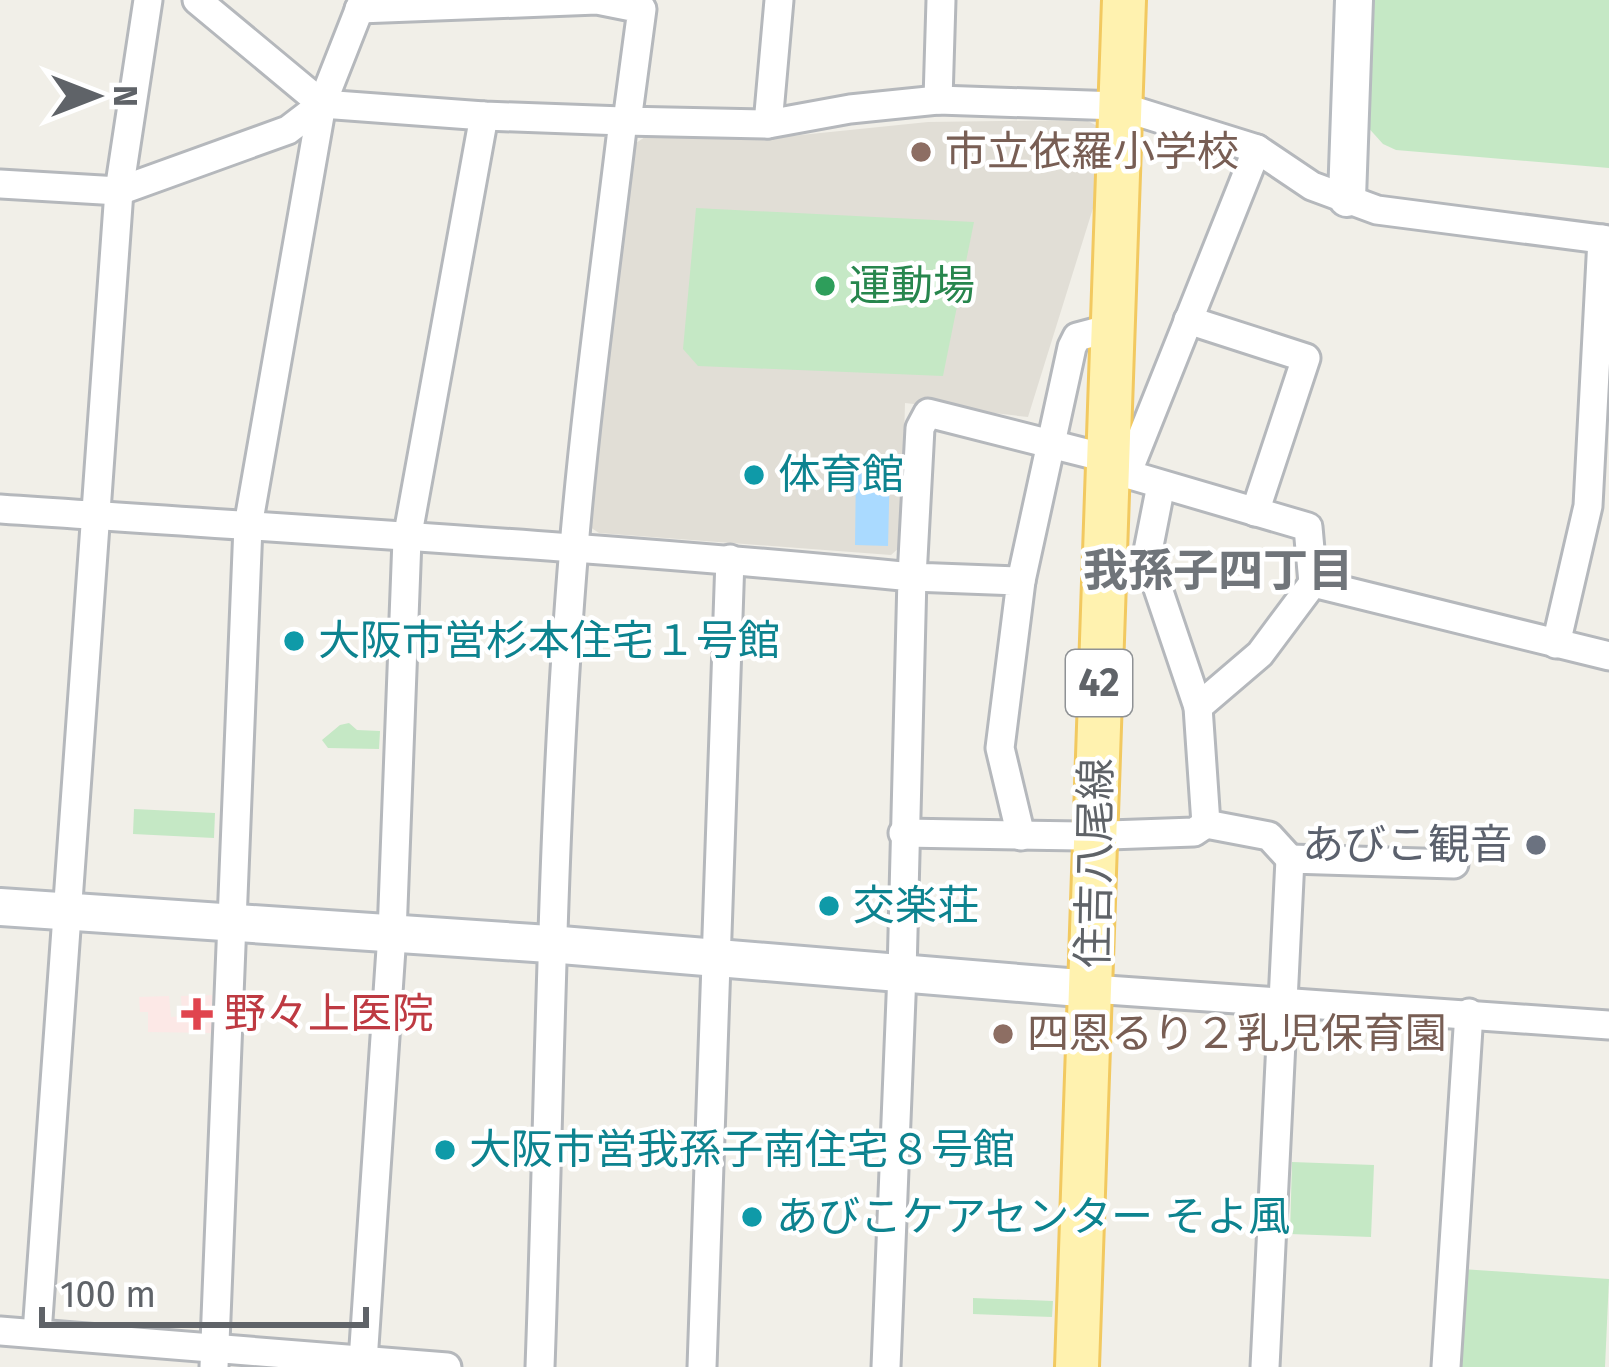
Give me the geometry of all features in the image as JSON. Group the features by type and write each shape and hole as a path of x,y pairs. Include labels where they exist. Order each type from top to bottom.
{"main road":[{"name":"住吉八尾線","path":"1077,1367 1095,836 1117,466 1111,328 1124,0"}],"street":[{"path":"37,1334 119,190 148,0"},
{"path":"197,0 322,104 484,116 768,124 938,100 1119,106 1257,149 1312,185 1377,210 1606,239 1599,507 1556,644"},
{"path":"214,1358 248,526 322,104 361,5 597,0 643,9 628,114 623,121 574,546 550,944 540,1367"},
{"path":"768,124 779,0"},
{"path":"938,100 941,0"},
{"path":"1347,198 1354,0"},
{"path":"0,184 119,190 288,130 322,104"},
{"path":"363,1361 392,934 407,539 484,116"},
{"path":"1117,466 1188,320 1257,149"},
{"path":"1188,320 1306,358 1255,512"},
{"path":"1021,836 1000,748 1021,581 1048,445 1077,337 1111,328"},
{"path":"886,1367 913,577 920,428 928,413 1048,445 1308,527 1312,583 1260,653 1198,706"},
{"path":"1160,484 1147,556 1198,706 1206,824"},
{"path":"0,509 407,539 574,546 913,577 1021,581"},
{"path":"702,1367 730,559"},
{"path":"1312,583 1609,656"},
{"path":"904,833 1095,836 1194,832 1206,824 1269,836 1290,859 1454,864"},
{"path":"1265,1367 1290,859"},
{"path":"0,907 1609,1025"},
{"path":"1446,1367 1469,1013"},
{"path":"0,1331 214,1358 447,1367"}],"shaded area":[{"path":"1086,120 1101,128 1099,189 1028,417 905,403 901,546 891,555 599,533 587,525 636,143 645,137 791,136 928,122"},
{"name":"野々上医院","path":"212,995 213,1033 148,1032 148,1012 140,1012 139,997 169,996 171,1017 182,1016 181,996"}],"green space":[{"path":"1368,0 1609,0 1609,168 1396,150 1383,144 1365,124"},
{"name":"運動場","path":"696,208 974,222 943,376 698,366 683,349"},
{"path":"349,723 357,730 380,731 379,749 328,748 322,740"},
{"path":"134,809 215,813 214,838 133,834"},
{"path":"1292,1162 1374,1165 1371,1237 1290,1234"},
{"path":"1462,1269 1609,1279 1605,1367 1456,1367"},
{"path":"973,1298 1053,1301 1052,1317 973,1314"}],"water":[{"path":"856,465 890,465 888,546 855,545"}],"place":[{"name":"市立依羅小学校","path":"921,152"},
{"name":"運動場","path":"825,286"},
{"name":"体育館","path":"754,475"},
{"name":"大阪市営杉本住宅１号館","path":"294,641"},
{"name":"あびこ観音","path":"1536,845"},
{"name":"交楽荘","path":"829,906"},
{"name":"野々上医院","path":"197,1014"},
{"name":"四恩るり２乳児保育園","path":"1003,1034"},
{"name":"大阪市営我孫子南住宅８号館","path":"445,1150"},
{"name":"あびこケアセンター そよ風","path":"752,1217"}],"district":[{"name":"我孫子四丁目","path":"1218,571"}]}
